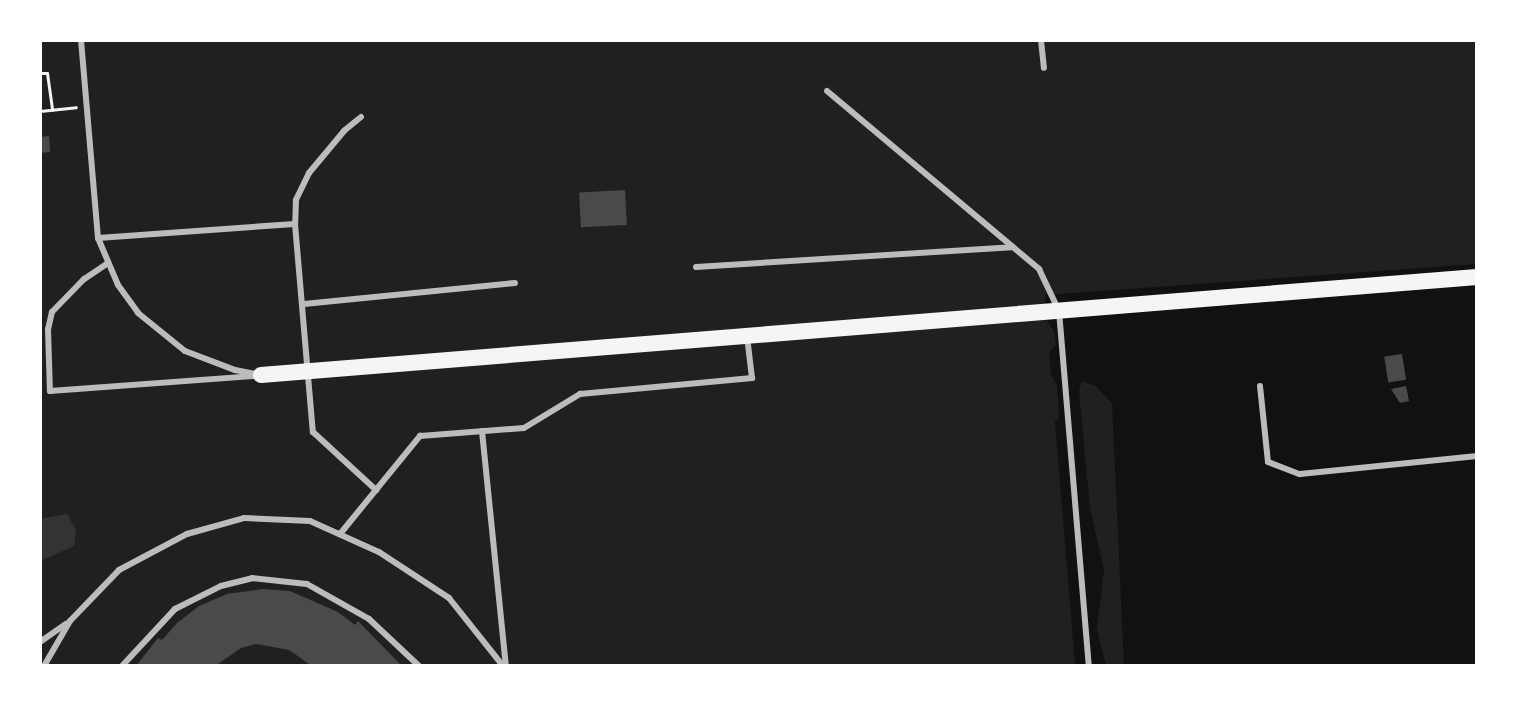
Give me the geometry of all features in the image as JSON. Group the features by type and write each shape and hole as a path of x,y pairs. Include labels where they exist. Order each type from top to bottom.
{"main road":[{"path":"261,375 1477,277"}],"lane":[{"path":"81,40 98,238 118,285 138,313 163,336 208,361 261,375"},
{"path":"1041,40 1044,68"},
{"path":"827,91 1039,269 1059,311 1089,666"},
{"path":"361,117 344,131 309,173 296,200 295,224 313,432 376,490"},
{"path":"98,238 295,224"},
{"path":"696,267 1013,247"},
{"path":"108,263 84,279 52,312 48,329 50,391 261,375"},
{"path":"304,304 515,283"},
{"path":"340,534 420,436 524,428 580,394 752,378 747,336"},
{"path":"1260,386 1268,462 1300,474 1477,456"},
{"path":"482,431 505,666"},
{"path":"40,642 70,621 119,570 187,534 244,518 310,521 379,552 449,598 505,666"},
{"path":"122,666 175,609 221,586 252,578 307,584 369,619 419,666"},
{"path":"44,666 70,621"}],"path":[{"path":"40,73 47,73 52,110"},
{"path":"40,111 87,106"}],"shaded area":[{"path":"40,40 1477,40 1477,264 1045,295 1047,321 1054,331 1056,344 1049,353 1051,374 1057,385 1059,419 1055,421 1075,666 40,666"},
{"path":"1082,381 1096,386 1112,404 1124,666 1106,666 1097,629 1104,570 1090,508 1079,391"},
{"path":"67,514 76,530 74,546 40,561 40,519"}],"building":[{"path":"49,136 50,152 40,153 40,137"},
{"path":"625,190 627,225 581,227 579,192"},
{"path":"1402,354 1406,380 1388,382 1384,357"},
{"path":"1406,386 1409,401 1400,403 1391,389"},
{"path":"263,589 290,591 338,612 355,625 358,621 402,666 312,666 289,650 256,644 241,648 215,666 136,666 158,638 162,640 199,606 227,594"}]}
